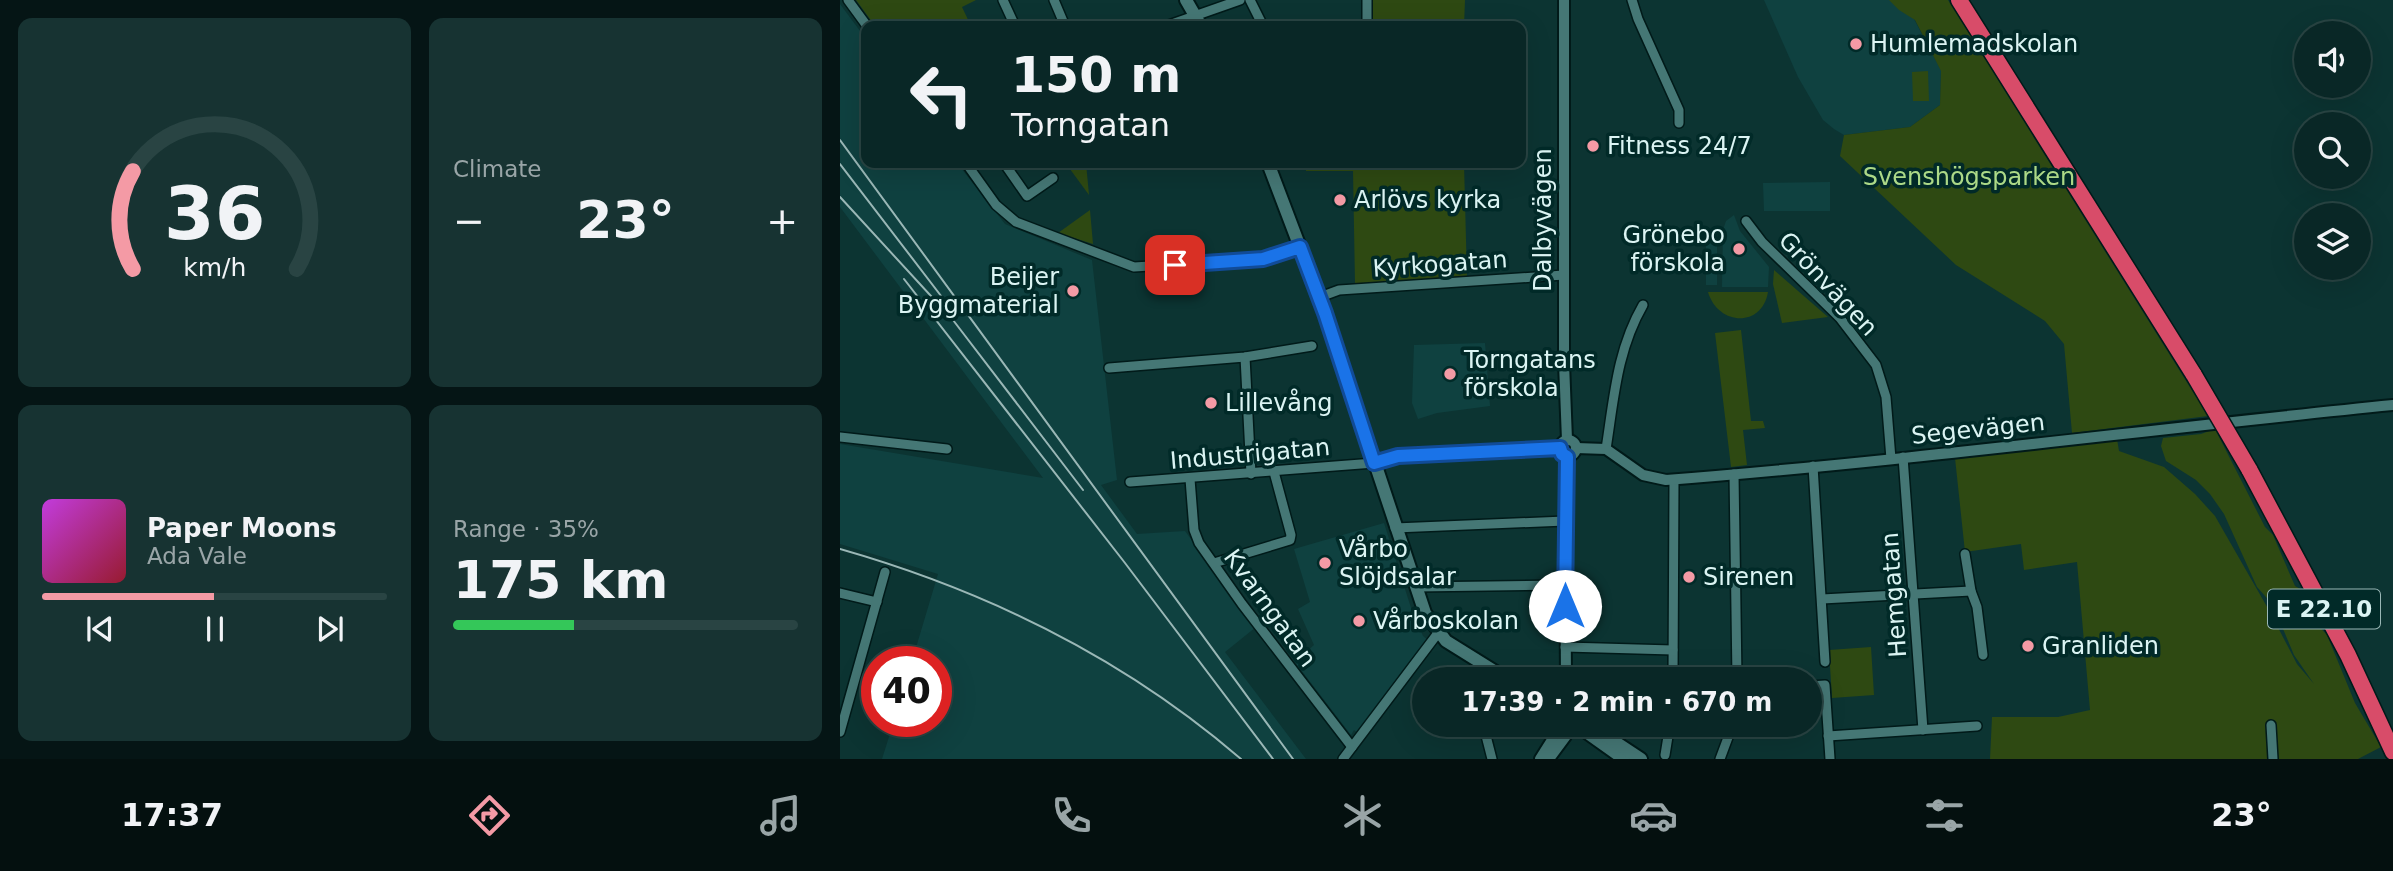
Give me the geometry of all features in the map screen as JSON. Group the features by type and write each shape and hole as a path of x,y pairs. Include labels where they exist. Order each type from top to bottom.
{"highway":[{"name":"E 22.10","path":"1959,0 2198,373"},
{"name":"E 22.10","path":"1971,0 2253,466 2354,644 2393,727"},
{"name":"E 22.10","path":"2253,466 2348,655 2393,752"}],"main road":[{"path":"1186,0 1199,21"},
{"path":"1270,168 1320,297 1425,613 1438,633 1486,667"},
{"path":"1593,737 1624,759"},
{"path":"1608,737 1641,759"}],"street":[{"path":"848,0 863,21"},
{"path":"1003,0 1013,21"},
{"path":"1054,0 1063,21"},
{"path":"1199,21 1240,0"},
{"path":"1251,0 1262,21"},
{"path":"1367,0 1367,21"},
{"name":"Dalbyvägen","path":"1564,0 1564,275 1568,448 1565,521 1566,667"},
{"path":"1632,0 1679,110 1679,123"},
{"path":"970,168 996,205 1016,222 1134,267 1263,259 1300,247"},
{"path":"1007,168 1027,196 1053,177"},
{"name":"Grönvägen","path":"1746,221 1762,242 1840,318 1876,365 1886,397 1891,458"},
{"name":"Kyrkogatan","path":"1320,297 1339,290 1564,275"},
{"path":"1568,448 1606,449 1619,363 1627,337 1643,305"},
{"path":"1109,369 1245,357 1312,346"},
{"path":"1245,357 1251,474"},
{"name":"Segevägen","path":"1606,449 1643,475 1659,480 1674,480 2393,405"},
{"path":"840,437 947,449"},
{"name":"Industrigatan","path":"1130,482 1374,463 1411,455 1568,448"},
{"name":"Hemgatan","path":"1903,457 1923,730"},
{"path":"1813,466 1825,662"},
{"path":"1214,564 1290,540 1291,535 1274,472"},
{"path":"1734,474 1737,667"},
{"name":"Kvarngatan","path":"1190,479 1194,530 1199,543 1290,668 1352,747"},
{"path":"1673,667 1674,480"},
{"path":"1395,528 1565,521"},
{"path":"1965,554 1971,591 1977,607 1983,654"},
{"path":"840,732 886,572"},
{"path":"1415,587 1565,585"},
{"path":"1822,598 1971,591"},
{"path":"840,593 877,602"},
{"path":"1343,759 1438,633"},
{"path":"1565,648 1674,650"},
{"path":"1822,685 1825,685 1830,759"},
{"path":"2271,724 2273,759"},
{"path":"1828,736 1977,726"},
{"path":"1486,737 1492,759"},
{"path":"1540,759 1555,737"},
{"path":"1549,759 1565,737"},
{"path":"1665,755 1668,737"},
{"path":"1720,759 1728,737"}],"shaded area":[{"name":"Humlemadskolan","path":"1764,0 1891,0 1914,19 1941,70 1940,105 1910,127 1844,135 1823,120 1798,77"},
{"path":"840,4 861,32 861,168 961,168 1005,224 1092,260 1117,480 1101,485 1137,534 1185,531 1256,627 1225,652 1306,759 882,759 889,737 952,737 952,646 916,646 938,574 840,544 840,444 1043,478 840,207"},
{"path":"1830,182 1830,211 1764,211 1763,183"},
{"name":"Grönebo förskola","path":"1734,215 1740,231 1769,267 1768,287 1722,287 1723,230 1726,221"},
{"path":"1706,233 1717,233 1717,285 1706,285"},
{"name":"Torngatans förskola","path":"1485,343 1490,406 1437,413 1418,419 1412,403 1414,345"},
{"name":"Vårboskolan","path":"1384,523 1412,611 1423,636 1431,643 1361,735 1354,730 1351,735 1295,662 1314,645 1298,609 1310,602 1294,549"}],"green space":[{"path":"856,0 976,0 962,7 969,21 871,21"},
{"path":"1372,0 1465,0 1464,21 1371,21"},
{"name":"Svenshögsparken","path":"1889,0 1948,0 2208,416 2072,433 2064,344 2045,321 1956,265 1840,156 1844,135 1910,127 1940,105 1941,71 1915,20"},
{"path":"1928,71 1929,101 1913,101 1912,72"},
{"path":"1069,168 1086,168 1089,195"},
{"path":"1306,168 1464,168 1467,278 1355,284 1353,171 1306,171"},
{"path":"1090,210 1093,244 1058,233"},
{"path":"1774,270 1828,317 1782,323 1773,284"},
{"path":"1708,292 1768,292 1758,312 1740,318 1721,311"},
{"path":"1741,330 1751,421 1763,421 1765,428 1743,430 1747,465 1731,467 1715,333"},
{"path":"2215,429 2265,527 2273,535 2295,586 2304,591 2314,612 2313,620 2327,635 2355,703 2381,747 2358,759 1990,759 1992,717 2058,717 2090,710 2077,562 2024,570 2021,544 1965,552 1955,458 2117,439 2119,451 2164,467 2215,516 2297,664 2314,684 2294,655 2273,605 2257,587 2224,514 2196,480 2166,461 2161,446 2163,438 2201,434"},
{"path":"1871,647 1874,695 1832,698 1829,650"}],"railway":[{"path":"840,140 1293,759"},
{"path":"840,164 948,305"},
{"path":"840,197 953,320 1083,490"},
{"path":"904,279 1125,563 1273,759"},
{"path":"840,549 948,585 1052,632 1150,690 1241,759"}],"place":[{"name":"Humlemadskolan","path":"1856,44"},
{"name":"Fitness 24/7","path":"1593,146"},
{"name":"Arlövs kyrka","path":"1340,200"},
{"name":"Grönebo förskola","path":"1739,249"},
{"name":"Beijer Byggmaterial","path":"1073,291"},
{"name":"Torngatans förskola","path":"1450,374"},
{"name":"Lillevång","path":"1211,403"},
{"name":"Vårbo Slöjdsalar","path":"1325,563"},
{"name":"Sirenen","path":"1689,577"},
{"name":"Vårboskolan","path":"1359,621"},
{"name":"Granliden","path":"2028,646"}],"route":[{"path":"1175,265 1263,259 1300,247 1325,313 1374,463 1398,456 1419,454 1560,448 1562,454 1567,457 1565,606"}]}
